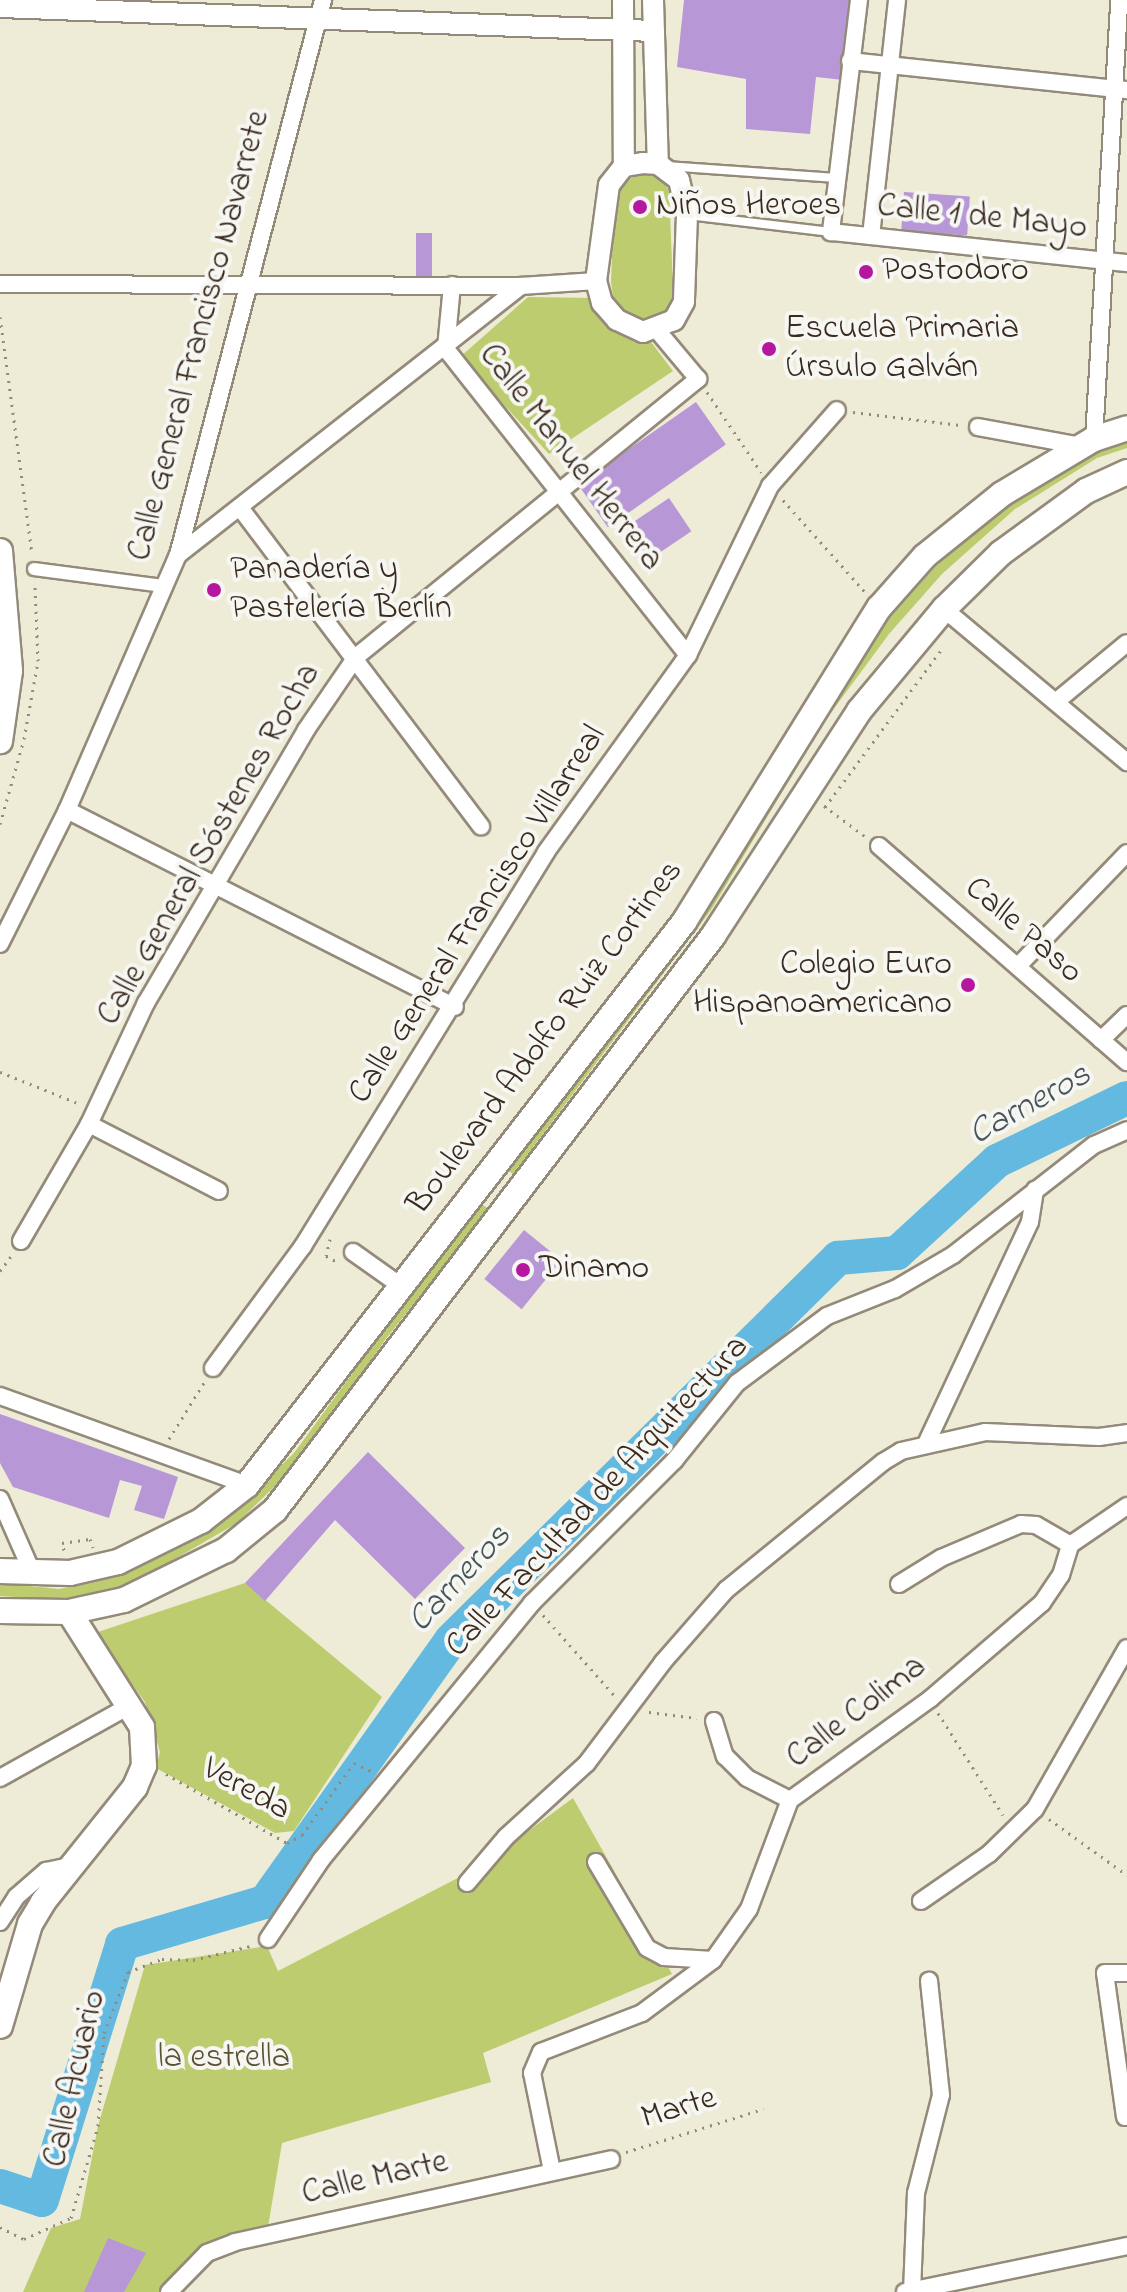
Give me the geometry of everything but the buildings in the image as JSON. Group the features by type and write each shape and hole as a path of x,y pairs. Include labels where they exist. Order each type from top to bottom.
{"main road":[{"name":"Boulevard Adolfo Ruiz Cortines","path":"0,1571 33,1574 118,1562 201,1521 247,1485 481,1179 684,922 879,608 925,556 1002,494 1088,442 1127,428"},
{"name":"Boulevard Adolfo Ruiz Cortines","path":"0,1611 69,1612 124,1600 179,1577 226,1550 275,1510 514,1203 713,936 808,795 859,711 944,609 1001,553 1086,491 1127,472"},
{"path":"0,551 10,671 0,741"},
{"path":"481,1179 514,1203"},
{"path":"0,2026 30,1924 135,1787 144,1766 142,1727 69,1612"}],"street":[{"name":"Calle General Francisco Navarrete","path":"0,944 67,810 178,555 323,0"},
{"path":"623,0 624,166 609,185 603,208 596,281 602,303 617,320 643,332 657,330 674,320 684,302 687,214 679,180 659,165 624,166"},
{"path":"653,0 659,165"},
{"path":"831,232 859,0"},
{"path":"871,236 897,0"},
{"path":"978,427 1088,442 1101,262 1120,89 1119,0"},
{"path":"0,7 56,4 316,22 624,33 654,31"},
{"path":"850,61 1120,89"},
{"name":"Calle 1 de Mayo","path":"831,232 1127,263"},
{"path":"0,284 521,286 596,281"},
{"name":"Calle Manuel Herrera","path":"452,285 446,349 688,655"},
{"path":"178,555 446,349 521,286"},
{"name":"Calle General Sóstenes Rocha","path":"21,1241 89,1124 146,1003 218,888 306,730 356,657 558,489 698,379 657,330"},
{"name":"Calle General Francisco Villarreal","path":"213,1368 303,1246 455,1007 546,852 688,655 770,486 837,410"},
{"path":"241,509 481,826"},
{"path":"34,569 163,586"},
{"path":"944,609 1058,700 1127,762"},
{"path":"1058,700 1127,643"},
{"path":"67,810 455,1007"},
{"name":"Calle Paso","path":"879,846 1127,1062"},
{"path":"1018,966 1127,853"},
{"path":"1101,1040 1127,1015"},
{"path":"89,1124 219,1191"},
{"name":"Calle Facultad de Arquitectura","path":"268,1939 339,1837 532,1603 674,1461 737,1383 766,1358 827,1316 895,1289 953,1255 1094,1145 1127,1130"},
{"path":"926,1444 1030,1222 1035,1189"},
{"path":"353,1252 401,1286"},
{"path":"0,1396 247,1485"},
{"path":"467,1883 506,1837 587,1763 626,1708 726,1590 883,1462 926,1444 985,1432 1099,1437 1127,1433"},
{"path":"0,1499 33,1574"},
{"path":"899,1584 941,1558 1021,1524 1036,1525 1070,1545 1127,1506"},
{"name":"Calle Colima","path":"552,2171 534,2060 541,2052 642,2013 713,1960 749,1909 790,1800 930,1699 1042,1603 1061,1575 1070,1545"},
{"path":"921,1901 1014,1831 1035,1809 1127,1648"},
{"path":"0,1778 129,1706"},
{"path":"714,1721 725,1756 747,1778 790,1800"},
{"path":"596,1862 647,1948 664,1957 713,1960"},
{"path":"0,1922 16,1897 46,1871 75,1864"},
{"path":"1125,2117 1105,1973 1127,1973"},
{"path":"929,1981 941,2095 937,2128 916,2193 910,2292 1127,2246"},
{"name":"Calle Marte","path":"169,2292 207,2253 235,2242 611,2159"}],"lane":[{"path":"659,165 837,178"},
{"name":"Calle 1 de Mayo","path":"687,214 831,232"}],"path":[{"path":"837,410 978,427"},
{"path":"808,795 879,846"},
{"path":"0,1072 83,1106"},
{"path":"303,1246 317,1252 331,1233 326,1256 341,1265 353,1252"},
{"path":"160,1453 213,1368"},
{"path":"532,1603 626,1708 714,1721"},
{"path":"930,1699 1014,1831"},
{"name":"Vereda","path":"144,1766 287,1843 302,1835 354,1763 374,1773"},
{"path":"1035,1809 1127,1875"},
{"name":"Calle Acuario","path":"0,2227 24,2239 71,2218 98,2126 104,2033 128,1972 162,1959 228,1955 268,1939"},
{"name":"Marte","path":"611,2159 642,2144 763,2109"}],"green space":[{"path":"638,174 659,177 669,190 674,311 642,325 614,304 611,282 614,205 619,186"},
{"path":"528,297 593,298 614,330 635,342 648,338 673,371 549,454 460,357"},
{"path":"1127,438 1127,448 1097,458 1015,509 942,574 889,634 827,718 711,910 513,1174 503,1167 880,629 934,568 1009,501 1093,450"},
{"path":"478,1202 489,1209 385,1340 304,1458 237,1523 130,1585 61,1600 0,1596 0,1583 59,1589 126,1574 229,1515 294,1453"},
{"path":"245,1583 382,1697 294,1831 275,1833 156,1768 160,1752 145,1702 95,1633"},
{"name":"la estrella","path":"573,1798 672,1974 483,2053 491,2082 282,2143 268,2227 205,2244 170,2292 23,2292 51,2228 80,2219 98,2126 145,1965 267,1946 278,1971 481,1866"}],"waterway":[{"name":"Carneros","path":"0,2186 42,2200 122,1944 265,1902 451,1640 838,1258 897,1253 997,1161 1127,1098"}],"place":[{"name":"Niños Heroes","path":"640,207"},
{"name":"Postodoro","path":"866,272"},
{"name":"Escuela Primaria Úrsulo Galván","path":"769,349"},
{"name":"Panadería y Pastelería Berlín","path":"214,590"},
{"name":"Colegio Euro Hispanoamericano","path":"968,985"},
{"name":"Dinamo","path":"523,1270"}]}
